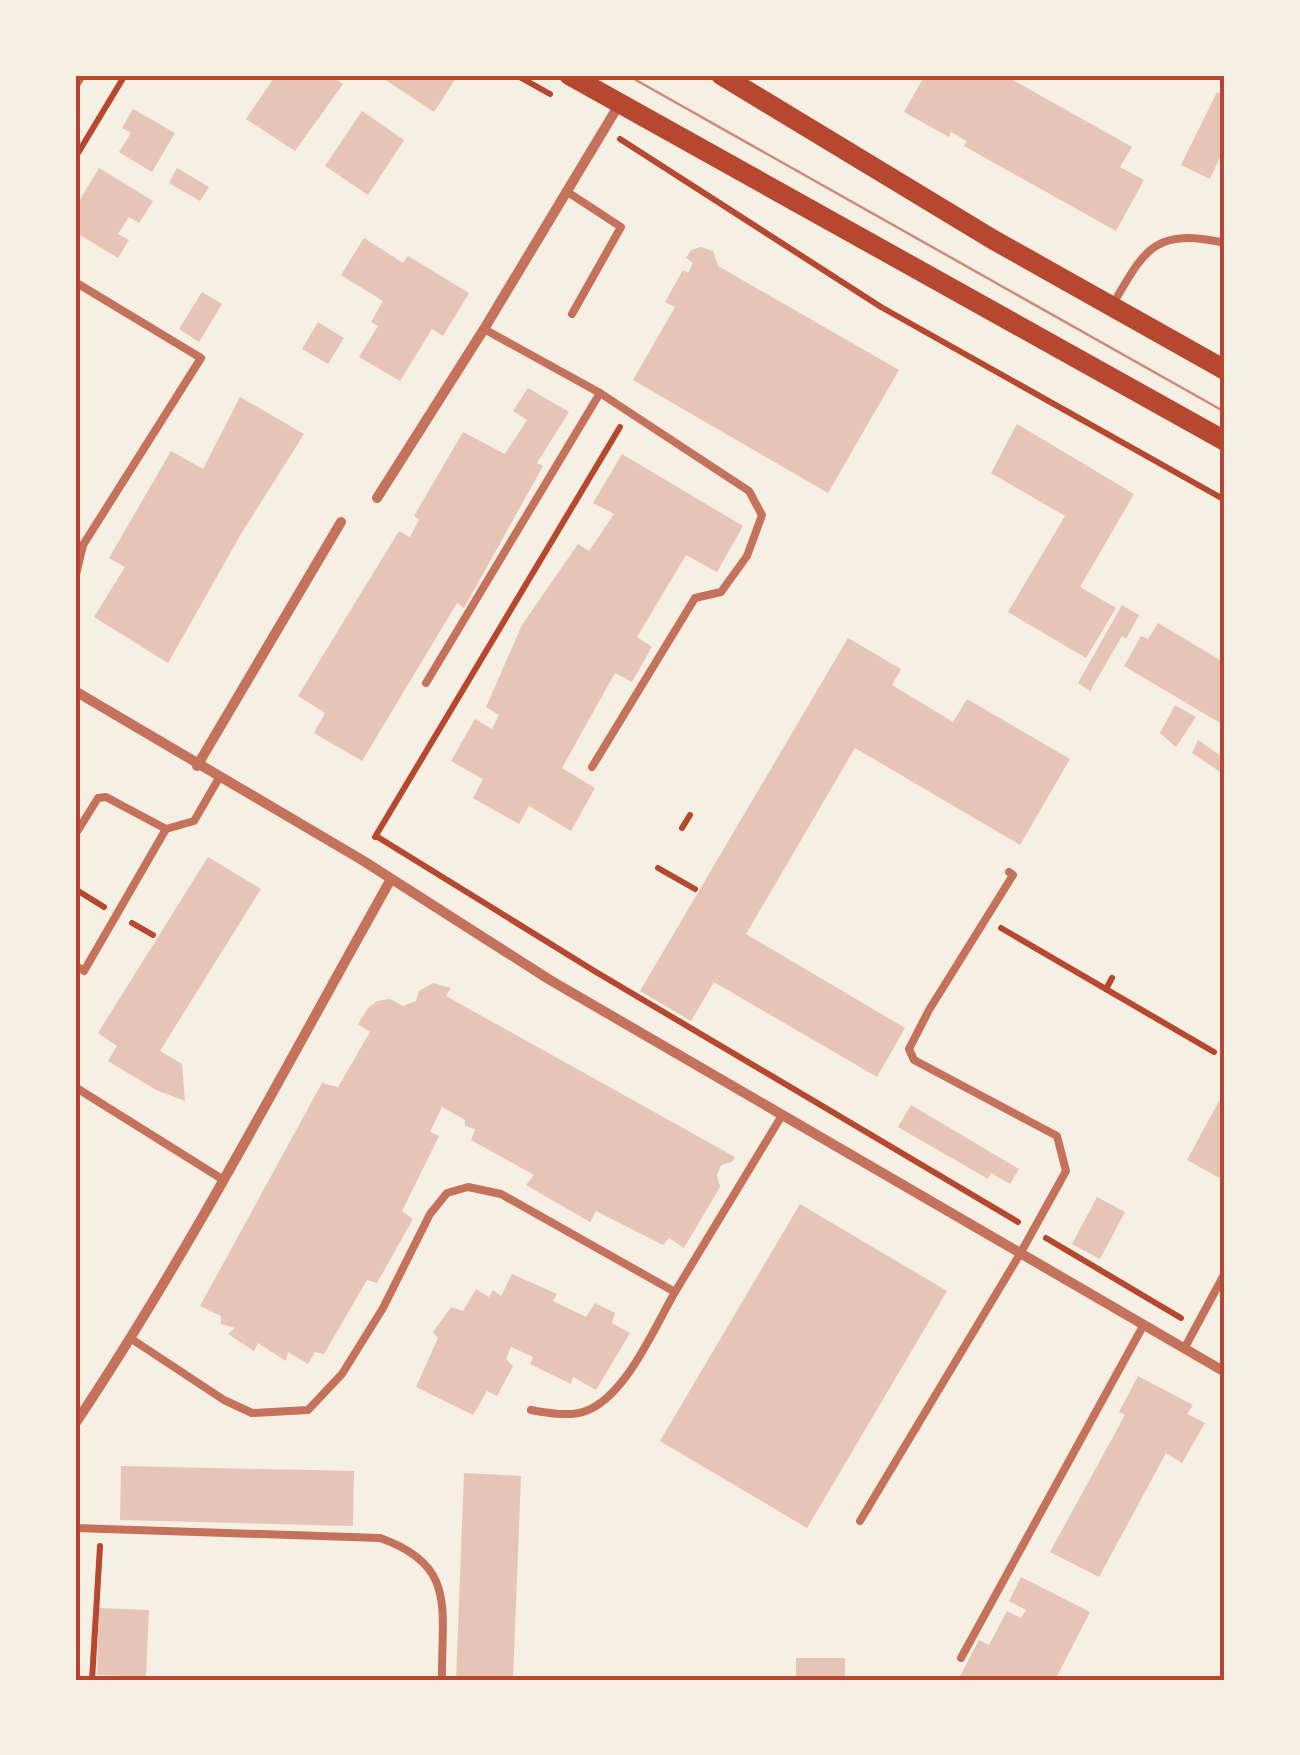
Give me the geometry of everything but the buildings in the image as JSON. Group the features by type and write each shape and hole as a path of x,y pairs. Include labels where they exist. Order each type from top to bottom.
{"main road":[{"path":"569,75 1225,441"},
{"path":"721,75 992,239 1225,370"}],"street":[{"path":"75,84 81,75"},
{"path":"376,498 620,103"},
{"path":"198,766 341,522"},
{"path":"75,691 362,860 550,980 781,1117 1225,1372"},
{"path":"75,1424 222,1180 391,879"}],"lane":[{"path":"566,191 621,227 572,314"},
{"path":"1112,306 1139,259 1160,242 1188,235 1225,244"},
{"path":"75,282 200,358 83,545 75,580"},
{"path":"484,328 600,393 749,491 762,516 747,556 720,592 694,598 592,767"},
{"path":"426,684 600,393"},
{"path":"75,965 84,970 166,830 194,821 220,778"},
{"path":"75,836 98,798 106,797 166,830"},
{"path":"860,1521 1066,1171 1058,1136 914,1060 909,1049 926,1009 1013,875 1009,872"},
{"path":"75,1086 222,1180"},
{"path":"531,1410 583,1413 604,1402 623,1382 781,1117"},
{"path":"130,1338 224,1400 252,1413 308,1410 342,1374 383,1308 430,1214 447,1193 468,1187 501,1194 674,1292"},
{"path":"1184,1349 1225,1273"},
{"path":"961,1658 1143,1326"},
{"path":"75,1528 380,1538 406,1547 428,1564 441,1593 442,1680"}],"path":[{"path":"75,158 125,75"},
{"path":"516,75 555,97"},
{"path":"604,128 881,307 1225,500"},
{"path":"362,860 629,412"},
{"path":"682,828 690,815"},
{"path":"376,836 596,972 1196,1327"},
{"path":"658,868 695,889"},
{"path":"992,923 1106,989 1128,1007 1214,1052"},
{"path":"1106,989 1112,978"},
{"path":"92,1680 101,1529"}],"tram line":[{"path":"627,75 1225,412"}]}
